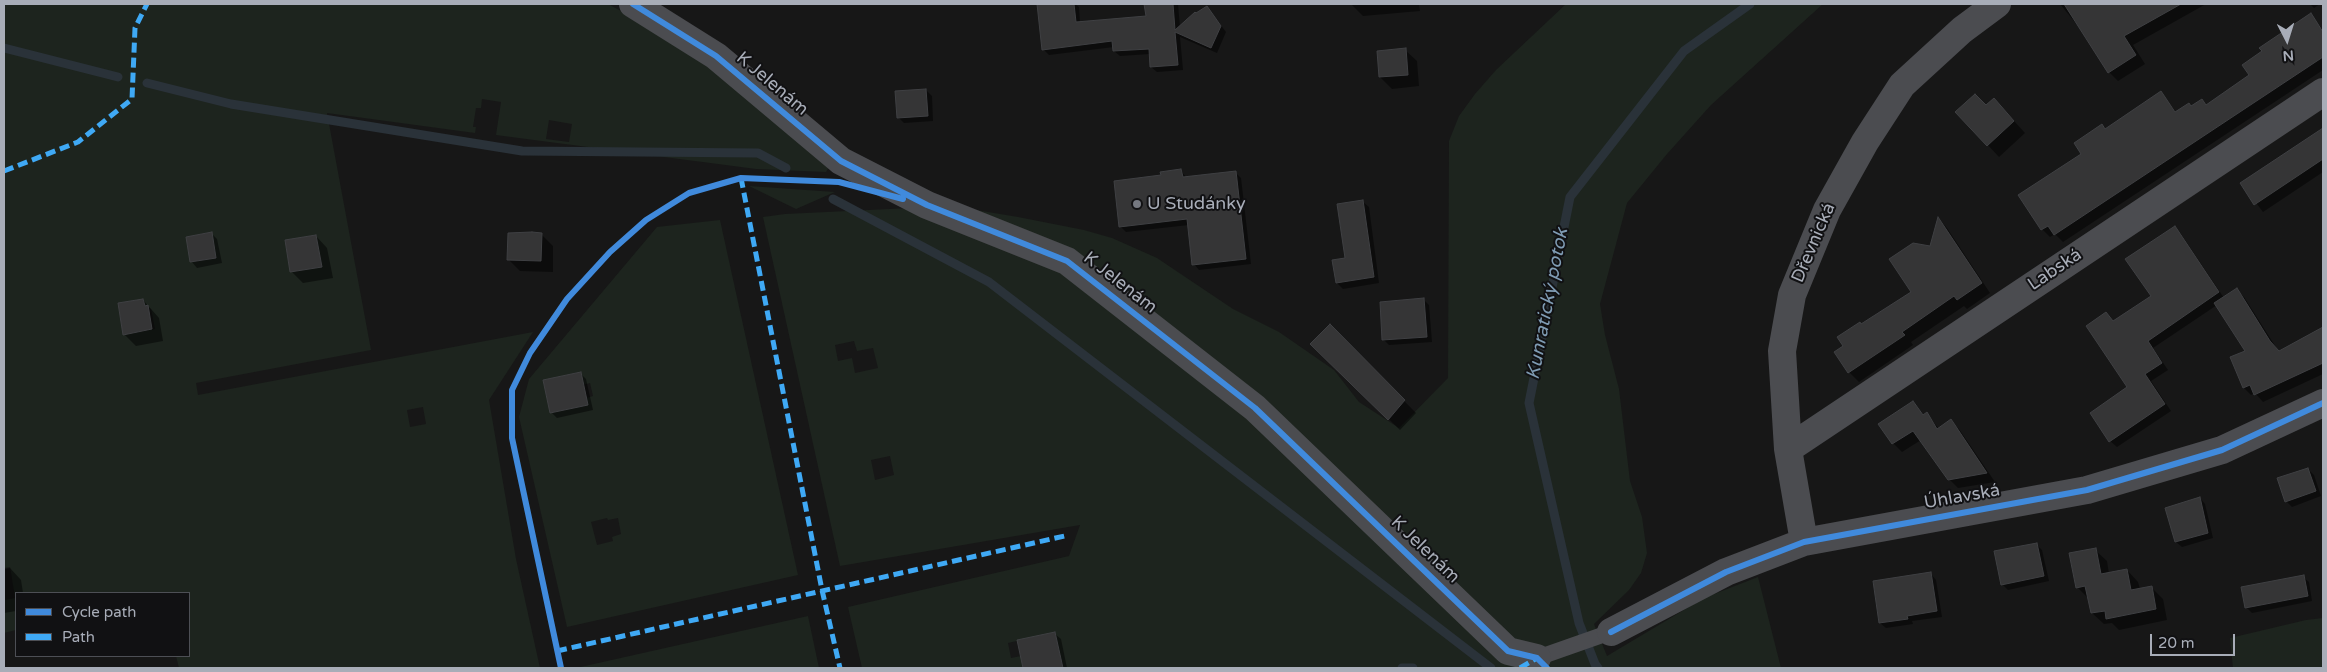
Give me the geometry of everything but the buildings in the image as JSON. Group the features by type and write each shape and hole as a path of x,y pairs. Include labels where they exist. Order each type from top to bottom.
{"street":[{"name":"Dřevnická","path":"1804,542 1788,449 1782,351 1792,295 1827,210 1865,142 1902,86 1962,30 1997,4"},
{"name":"K Jelenám","path":"645,6 716,56 842,161 927,205 1067,261 1255,408 1508,650 1537,658"},
{"name":"Labská","path":"1788,449 2323,92"},
{"name":"Úhlavská","path":"1612,632 1726,572 1804,542 2087,490 2222,450 2323,403"}],"lane":[{"path":"1537,658 1612,632"}],"shaded area":[{"path":"4,4 608,4 682,44 829,167 826,172 756,169 496,135 501,102 482,99 481,108 476,108 473,127 476,127 475,133 327,113 371,350 196,383 198,395 533,332 489,400 516,559 540,668 179,668 176,657 190,657 190,592 15,592 15,598 10,567 4,568","holes":["549,120 572,124 569,142 546,139","211,232 216,258 191,262 186,237","316,235 322,267 290,272 285,240","143,299 145,306 151,309 155,329 123,335 118,303","423,407 426,424 410,427 407,410"]},
{"path":"1566,4 1823,4 1711,105 1667,154 1627,203 1600,304 1605,335 1619,389 1630,481 1642,517 1647,553 1641,573 1629,590 1594,624 1607,656 1704,598 1758,577 1781,668 1056,668 1063,667 1055,632 1008,643 1011,658 1021,656 1023,668 862,668 848,607 1069,556 1080,525 840,566 763,217 785,214 952,206 1084,230 1112,238 1157,258 1233,309 1279,332 1334,370 1359,402 1399,428 1448,378 1449,141 1459,116 1496,70","holes":["854,341 857,351 873,348 878,368 855,373 852,358 838,361 835,345","890,456 894,475 875,480 871,460"]},
{"path":"749,186 835,192 796,209"},
{"path":"720,220 798,575 567,627 519,417 529,379 657,227","holes":["581,372 583,385 590,383 593,396 586,398 588,405 550,413 543,380","607,518 608,520 618,518 621,534 612,537 613,541 597,545 591,522"]},
{"path":"15,598 15,630 4,633 4,600"},
{"path":"808,616 819,668 576,668"},
{"path":"2323,618 2323,668 2233,668 2230,638 2306,620"}],"waterway":[{"name":"Kunratický potok","path":"1598,668 1579,623 1529,403 1570,197 1684,51 1750,4"},
{"path":"4,48 118,77"},
{"path":"147,83 231,104 522,151 758,153 786,168"},
{"path":"833,199 989,282 1491,668"},
{"path":"1402,668 1413,668"}],"marked path":[{"path":"4,171 78,142 132,99 135,28 147,4"},
{"path":"741,178 822,590 840,668"},
{"path":"557,651 1069,535"},
{"path":"1520,668 1537,658"}],"cycle path":[{"path":"633,4 716,56 841,161 927,205 1067,261 1255,408 1508,651 1537,658 1547,668"},
{"path":"561,668 512,438 512,390 530,353 567,299 610,252 646,220 689,193 741,178 839,182 903,199"},
{"path":"1611,632 1726,572 1804,542 2087,490 2222,450 2323,403"}],"place":[{"name":"U Studánky","path":"1137,204"}]}
